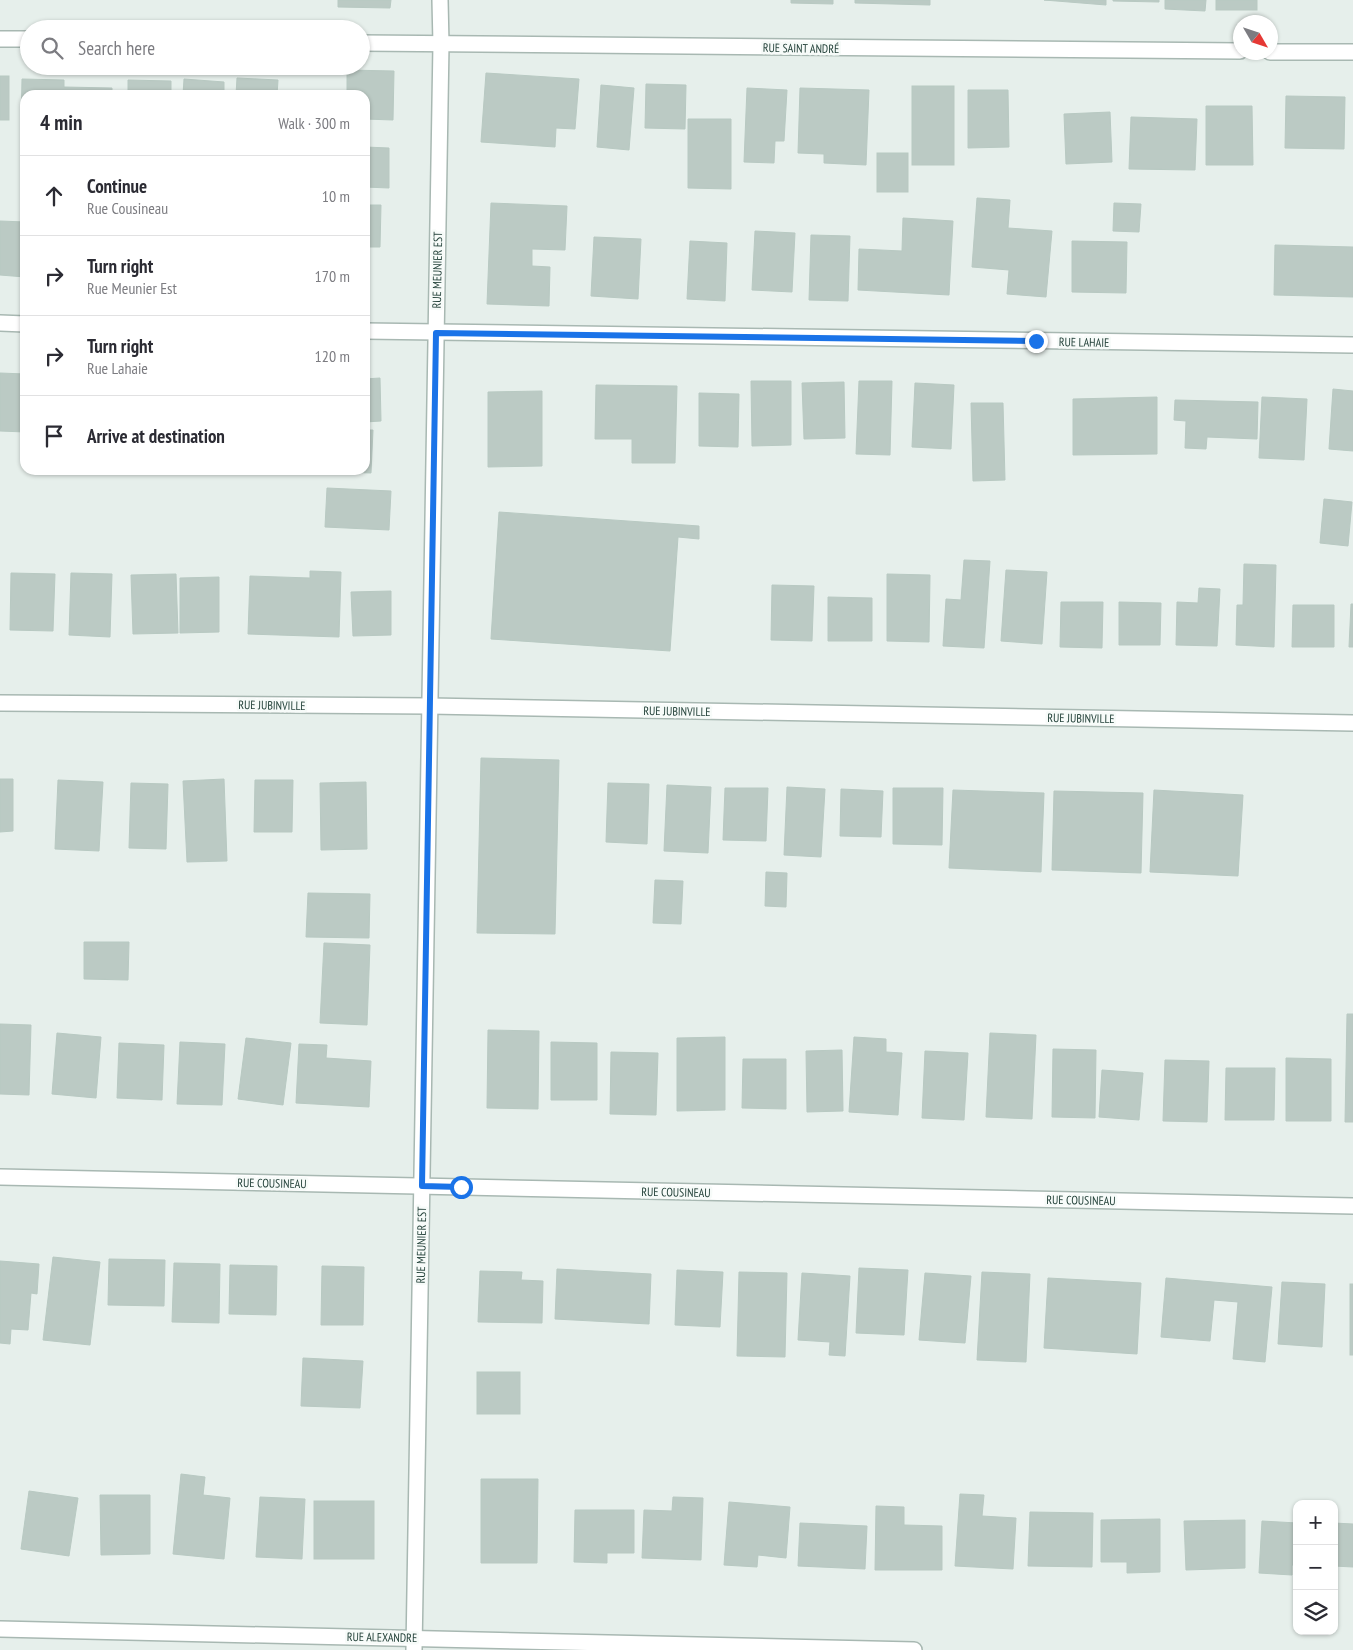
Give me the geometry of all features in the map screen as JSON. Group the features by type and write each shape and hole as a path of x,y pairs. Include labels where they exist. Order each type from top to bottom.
{"street":[{"name":"RUE MEUNIER EST","path":"414,1644 441,44 440,0"},
{"path":"0,39 20,39"},
{"name":"RUE SAINT ANDRÉ","path":"370,43 1233,51"},
{"path":"1278,52 1353,52"},
{"path":"0,323 20,324"},
{"name":"RUE LAHAIE","path":"370,331 1353,346"},
{"name":"RUE JUBINVILLE","path":"0,703 430,706 1353,723"},
{"name":"RUE COUSINEAU","path":"0,1177 1353,1206"},
{"name":"RUE ALEXANDRE","path":"0,1629 414,1644 914,1650"}],"building":[{"path":"338,0 391,0 390,8 338,7"},
{"path":"791,0 833,0 833,4 791,3"},
{"path":"855,0 930,0 930,5 855,3"},
{"path":"1044,0 1106,0 1106,5"},
{"path":"1159,0 1159,2 1113,1"},
{"path":"1165,0 1206,0 1205,11 1165,9"},
{"path":"1216,0 1257,0 1257,10 1216,10"},
{"path":"370,70 394,71 393,120 370,119 370,90 347,90 347,75 370,75"},
{"path":"486,73 579,79 575,129 556,128 555,147 481,142"},
{"path":"0,76 9,76 9,120 0,120"},
{"path":"237,78 278,80 277,90 236,90"},
{"path":"22,79 64,80 64,87 112,88 112,90 22,90"},
{"path":"184,79 224,82 224,90 183,90"},
{"path":"128,80 171,81 171,90 128,90"},
{"path":"646,84 686,85 685,129 645,128"},
{"path":"601,85 634,88 629,150 597,147"},
{"path":"912,86 954,86 954,165 912,165"},
{"path":"747,88 787,90 784,141 775,141 774,163 744,162"},
{"path":"800,88 869,90 866,165 824,163 824,154 798,153"},
{"path":"968,90 1008,90 1009,147 968,148"},
{"path":"1286,96 1345,97 1344,149 1285,148"},
{"path":"1206,106 1252,106 1253,165 1206,165"},
{"path":"1110,112 1112,162 1066,164 1064,114"},
{"path":"1131,117 1197,119 1195,170 1129,169"},
{"path":"688,119 731,119 731,189 688,188"},
{"path":"370,147 389,148 389,188 370,187"},
{"path":"877,153 908,153 908,192 877,192"},
{"path":"977,198 1010,200 1008,228 1052,231 1046,297 1007,294 1009,270 972,267"},
{"path":"491,203 567,206 565,250 532,249 532,266 550,267 549,306 487,304"},
{"path":"1114,203 1141,204 1139,232 1113,231"},
{"path":"370,205 381,205 380,247 370,247"},
{"path":"903,218 953,221 949,295 858,290 859,249 902,251"},
{"path":"0,221 20,222 20,277 0,275"},
{"path":"755,231 795,233 792,292 752,290"},
{"path":"811,235 850,236 848,301 809,300"},
{"path":"594,237 641,239 638,299 591,296"},
{"path":"690,241 727,243 725,301 687,299"},
{"path":"1072,241 1127,242 1126,293 1072,292"},
{"path":"1275,245 1353,247 1353,297 1274,295"},
{"path":"0,373 20,374 20,432 0,431"},
{"path":"380,378 381,421 370,422 370,379"},
{"path":"751,381 791,381 791,445 752,446"},
{"path":"859,381 892,381 890,455 856,454"},
{"path":"844,382 845,438 804,439 802,383"},
{"path":"915,383 954,385 951,449 912,447"},
{"path":"596,385 677,386 675,463 632,463 632,439 595,439"},
{"path":"1333,389 1353,391 1353,451 1329,449"},
{"path":"542,391 542,466 488,467 488,392"},
{"path":"699,393 739,394 738,447 699,446"},
{"path":"1157,397 1157,454 1073,455 1073,399"},
{"path":"1262,397 1307,399 1304,460 1259,458"},
{"path":"1175,400 1258,402 1257,439 1207,437 1206,449 1185,448 1186,421 1174,420"},
{"path":"971,403 1003,403 1005,480 973,481"},
{"path":"370,430 373,430 371,473"},
{"path":"327,488 391,491 389,530 325,527"},
{"path":"1324,499 1352,502 1348,546 1320,543"},
{"path":"499,512 699,526 699,539 678,537 670,651 491,639"},
{"path":"964,560 990,561 984,648 943,646 946,599 961,600"},
{"path":"1244,564 1276,565 1274,647 1236,645 1237,605 1243,605"},
{"path":"1006,570 1047,572 1042,644 1001,641"},
{"path":"310,571 341,572 339,637 248,634 250,576 310,578"},
{"path":"11,573 55,574 53,631 10,630"},
{"path":"71,573 112,574 110,637 69,635"},
{"path":"176,574 178,633 133,634 131,575"},
{"path":"887,574 930,575 929,642 887,641"},
{"path":"219,577 219,632 180,633 180,578"},
{"path":"772,585 814,586 812,641 771,640"},
{"path":"1199,588 1220,589 1217,646 1176,645 1177,602 1198,603"},
{"path":"391,591 391,635 353,636 351,592"},
{"path":"828,597 872,598 872,641 828,641"},
{"path":"1061,602 1103,602 1102,648 1060,647"},
{"path":"1119,602 1161,603 1160,645 1119,645"},
{"path":"1351,604 1353,604 1353,647 1349,647"},
{"path":"1293,605 1334,605 1334,647 1292,647"},
{"path":"481,758 559,760 555,934 477,933"},
{"path":"0,779 13,779 13,831 0,832"},
{"path":"224,779 227,861 187,862 183,781"},
{"path":"58,780 103,782 99,851 55,849"},
{"path":"255,780 293,780 292,832 254,832"},
{"path":"366,782 367,849 321,850 320,783"},
{"path":"131,783 168,784 166,849 129,848"},
{"path":"608,783 649,784 647,844 606,842"},
{"path":"667,785 711,787 708,853 664,851"},
{"path":"787,787 825,789 821,857 784,855"},
{"path":"725,788 768,788 766,841 723,840"},
{"path":"893,788 943,788 942,845 893,844"},
{"path":"841,789 883,791 881,837 840,836"},
{"path":"953,790 1044,793 1041,872 949,868"},
{"path":"1154,790 1243,795 1238,876 1150,872"},
{"path":"1054,791 1143,793 1141,873 1052,870"},
{"path":"766,872 787,873 786,907 765,906"},
{"path":"655,880 683,881 681,924 653,923"},
{"path":"308,893 370,894 369,938 306,937"},
{"path":"84,942 129,942 128,980 84,979"},
{"path":"324,943 370,945 367,1025 320,1023"},
{"path":"1347,1014 1353,1014 1353,1122 1345,1122"},
{"path":"0,1024 31,1025 29,1095 0,1094"},
{"path":"488,1030 539,1031 538,1109 487,1108"},
{"path":"57,1033 101,1037 96,1098 52,1094"},
{"path":"990,1033 1036,1035 1032,1119 986,1117"},
{"path":"725,1037 725,1110 677,1111 677,1038"},
{"path":"854,1037 886,1039 886,1052 902,1053 898,1115 849,1112"},
{"path":"246,1038 291,1043 283,1105 238,1099"},
{"path":"180,1042 225,1044 222,1105 177,1104"},
{"path":"551,1042 597,1043 597,1100 551,1100"},
{"path":"119,1043 164,1045 162,1100 117,1098"},
{"path":"299,1044 327,1045 326,1058 371,1061 369,1107 296,1103"},
{"path":"1053,1049 1096,1050 1095,1118 1052,1117"},
{"path":"842,1050 843,1111 807,1112 806,1051"},
{"path":"925,1051 968,1053 964,1120 922,1118"},
{"path":"611,1052 658,1053 656,1115 610,1114"},
{"path":"1286,1058 1331,1059 1331,1121 1286,1121"},
{"path":"743,1059 786,1059 786,1109 742,1108"},
{"path":"1165,1060 1209,1061 1207,1122 1163,1121"},
{"path":"1226,1068 1275,1068 1274,1120 1225,1120"},
{"path":"1102,1070 1143,1073 1139,1120 1099,1117"},
{"path":"53,1257 100,1262 90,1345 43,1340"},
{"path":"109,1259 165,1260 164,1306 108,1305"},
{"path":"0,1261 39,1264 37,1294 31,1293 28,1330 11,1329 10,1344 0,1343"},
{"path":"174,1263 220,1264 219,1323 172,1322"},
{"path":"230,1265 277,1266 276,1315 229,1314"},
{"path":"322,1266 364,1267 363,1325 321,1325"},
{"path":"859,1268 908,1270 904,1335 856,1333"},
{"path":"557,1269 651,1274 649,1324 555,1319"},
{"path":"677,1270 723,1272 720,1327 675,1325"},
{"path":"480,1271 522,1272 521,1280 543,1281 542,1323 478,1322"},
{"path":"739,1272 787,1273 785,1357 737,1356"},
{"path":"982,1272 1030,1274 1026,1362 977,1360"},
{"path":"802,1273 850,1276 845,1356 829,1355 830,1342 798,1340"},
{"path":"925,1273 971,1276 965,1343 919,1340"},
{"path":"1048,1278 1141,1283 1137,1354 1044,1348"},
{"path":"1166,1278 1272,1287 1265,1362 1233,1359 1238,1302 1214,1300 1210,1341 1161,1337"},
{"path":"1282,1282 1325,1284 1322,1347 1278,1344"},
{"path":"1350,1284 1353,1284 1353,1355 1350,1355"},
{"path":"303,1358 363,1361 360,1408 301,1406"},
{"path":"477,1372 520,1372 520,1414 477,1414"},
{"path":"181,1474 205,1477 203,1495 230,1498 224,1559 173,1554"},
{"path":"481,1479 538,1479 537,1563 481,1563"},
{"path":"29,1491 78,1498 69,1556 21,1549"},
{"path":"960,1494 984,1495 982,1516 1016,1518 1013,1569 955,1566"},
{"path":"100,1495 150,1495 150,1554 101,1555"},
{"path":"260,1497 305,1499 302,1559 256,1557"},
{"path":"673,1497 703,1498 701,1560 642,1558 644,1510 672,1511"},
{"path":"314,1501 374,1501 374,1559 314,1559"},
{"path":"729,1502 790,1507 786,1558 758,1555 757,1567 724,1565"},
{"path":"876,1506 904,1507 904,1525 942,1526 942,1570 875,1570"},
{"path":"575,1510 634,1510 634,1553 607,1553 607,1563 574,1562"},
{"path":"1030,1512 1093,1513 1092,1567 1028,1566"},
{"path":"1160,1519 1160,1572 1127,1573 1127,1562 1101,1562 1101,1520"},
{"path":"1245,1520 1245,1568 1186,1570 1184,1521"},
{"path":"1262,1521 1293,1523 1292,1575 1259,1573"},
{"path":"800,1523 867,1526 865,1569 798,1566"},
{"path":"1338,1523 1353,1524 1353,1567 1338,1566"}],"route":[{"path":"461,1187 422,1186 436,333 1036,341"}]}
